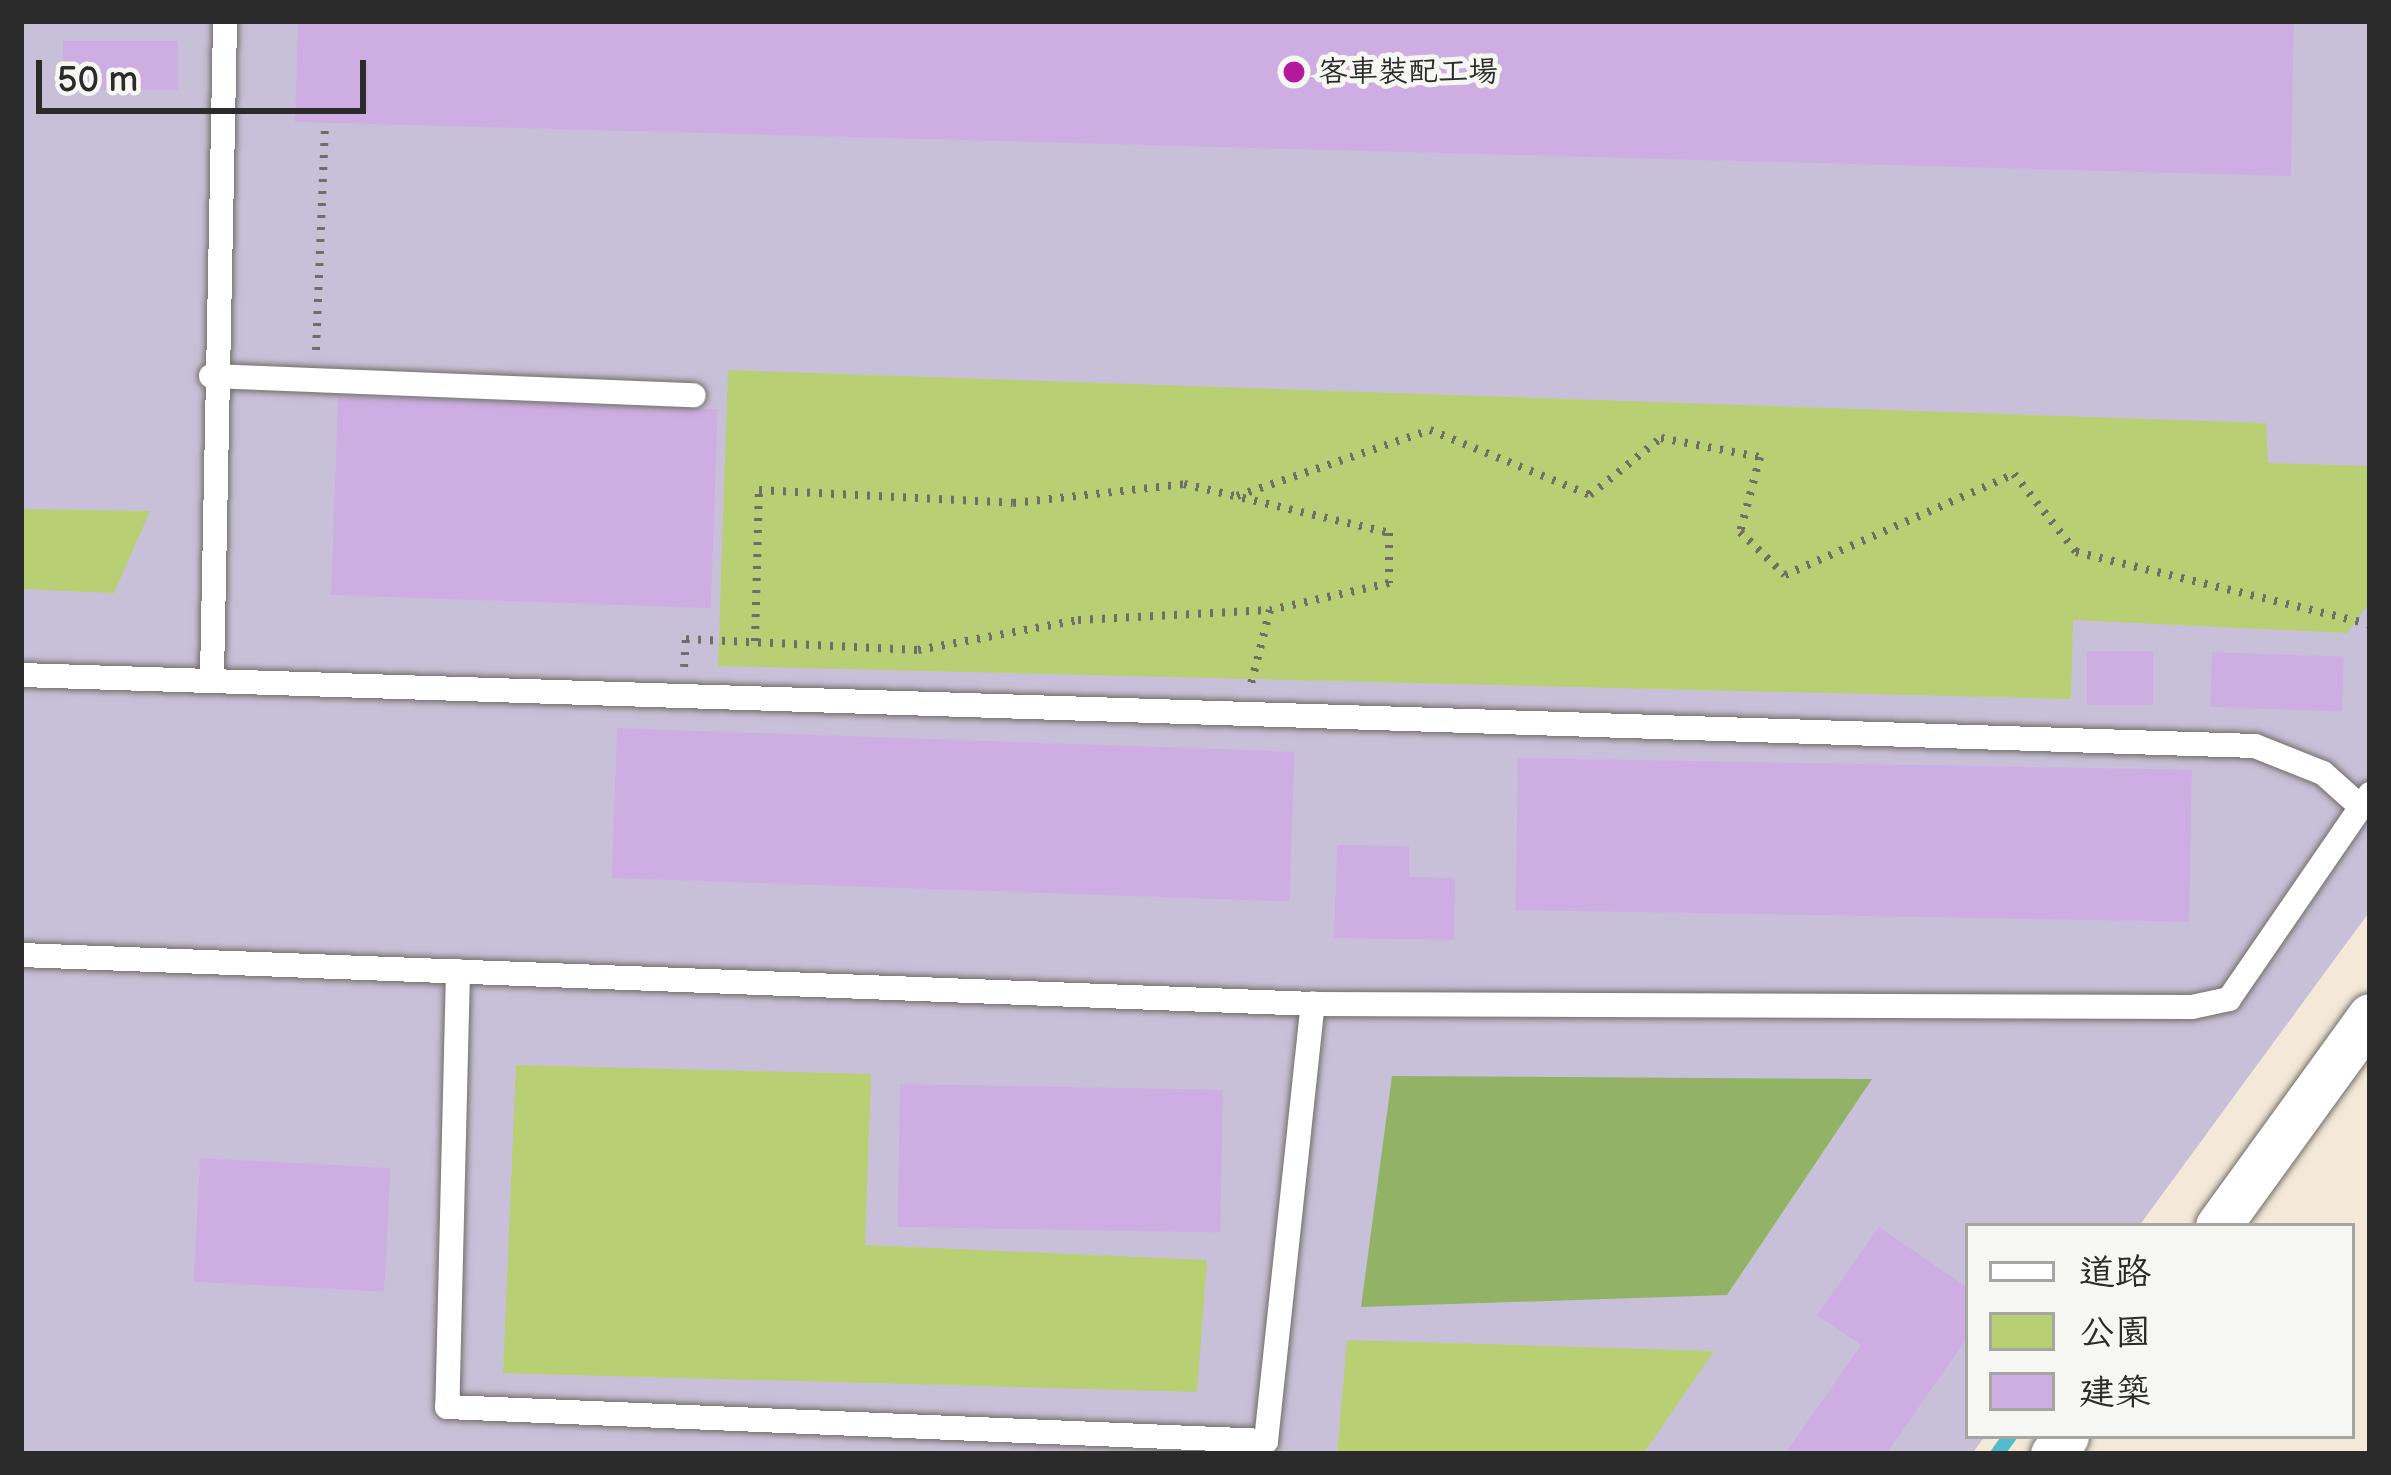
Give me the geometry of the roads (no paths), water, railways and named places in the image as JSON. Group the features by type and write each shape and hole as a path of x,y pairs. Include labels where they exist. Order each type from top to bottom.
{"street":[{"path":"2220,1223 2370,1016"}],"lane":[{"path":"212,677 211,376 225,21"},
{"path":"211,376 694,395"},
{"path":"21,675 212,677 2254,746 2324,773 2366,801 2229,999 2192,1006 1313,1004 21,955"},
{"path":"458,971 447,1407 1266,1441 1313,1004"}],"waterway":[{"path":"1997,1454 2008,1439"}],"place":[{"name":"客車裝配工場","path":"1294,72"}]}
